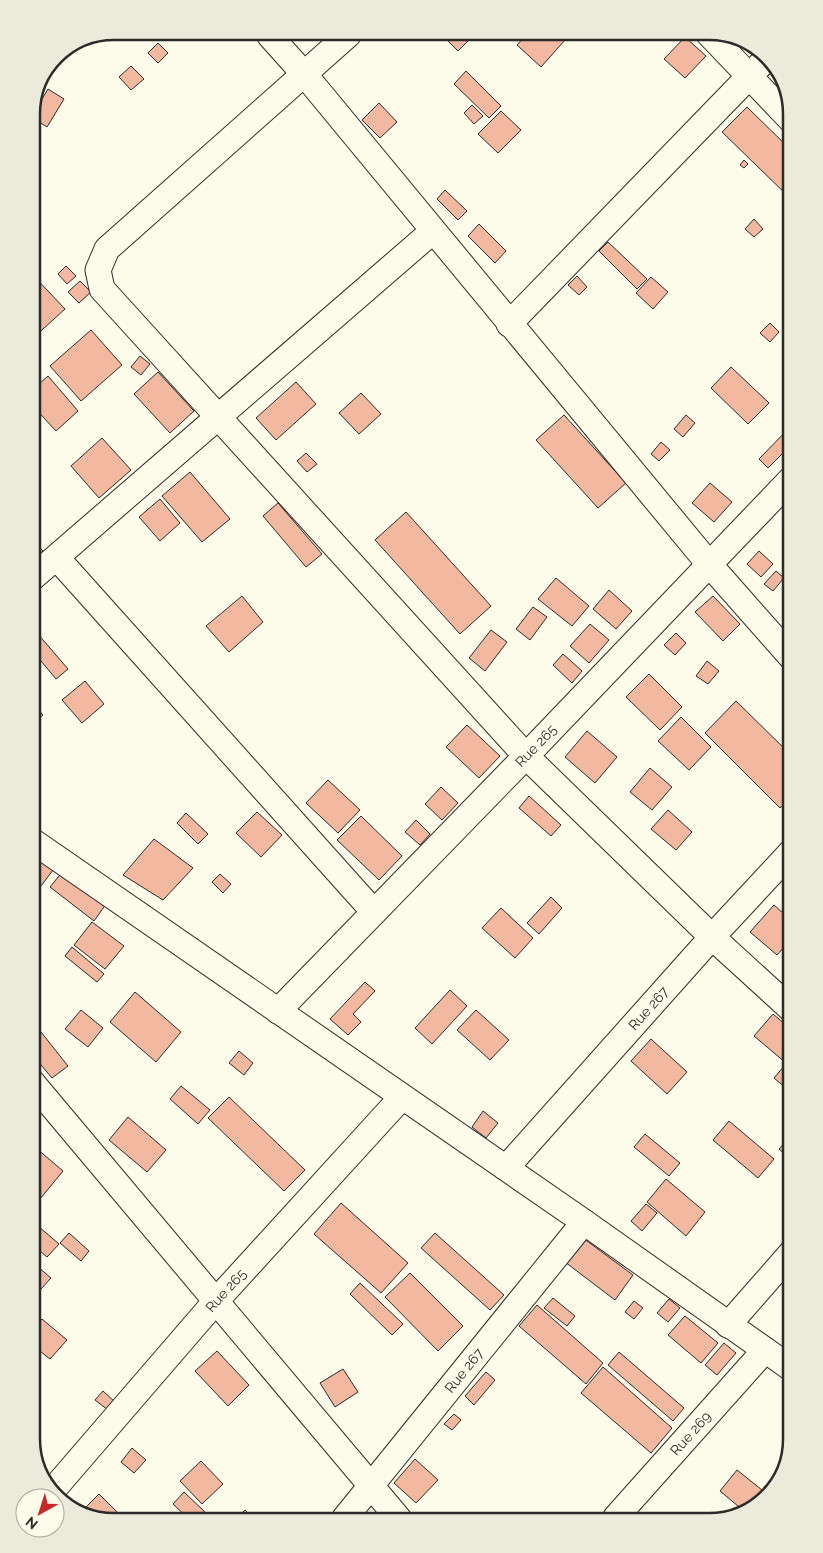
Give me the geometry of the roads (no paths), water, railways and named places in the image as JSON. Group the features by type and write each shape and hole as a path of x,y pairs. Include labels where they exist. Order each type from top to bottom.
{"street":[{"path":"274,40 305,75 709,564 783,648"},
{"path":"343,40 107,249 98,270 102,289 526,756 712,937 783,1002"},
{"path":"715,40 783,111"},
{"path":"510,324 762,63"},
{"path":"40,572 433,231"},
{"name":"Rue 265","path":"278,1011 526,756 783,487"},
{"path":"57,558 374,912"},
{"path":"40,846 584,1222 783,1363"},
{"name":"Rue 267","path":"506,1168 712,937 783,861"},
{"path":"40,1094 394,1513"},
{"name":"Rue 265","path":"57,1486 215,1302 402,1097"},
{"name":"Rue 267","path":"349,1513 584,1222"},
{"path":"728,1325 783,1262"},
{"name":"Rue 269","path":"619,1513 765,1350"}]}
